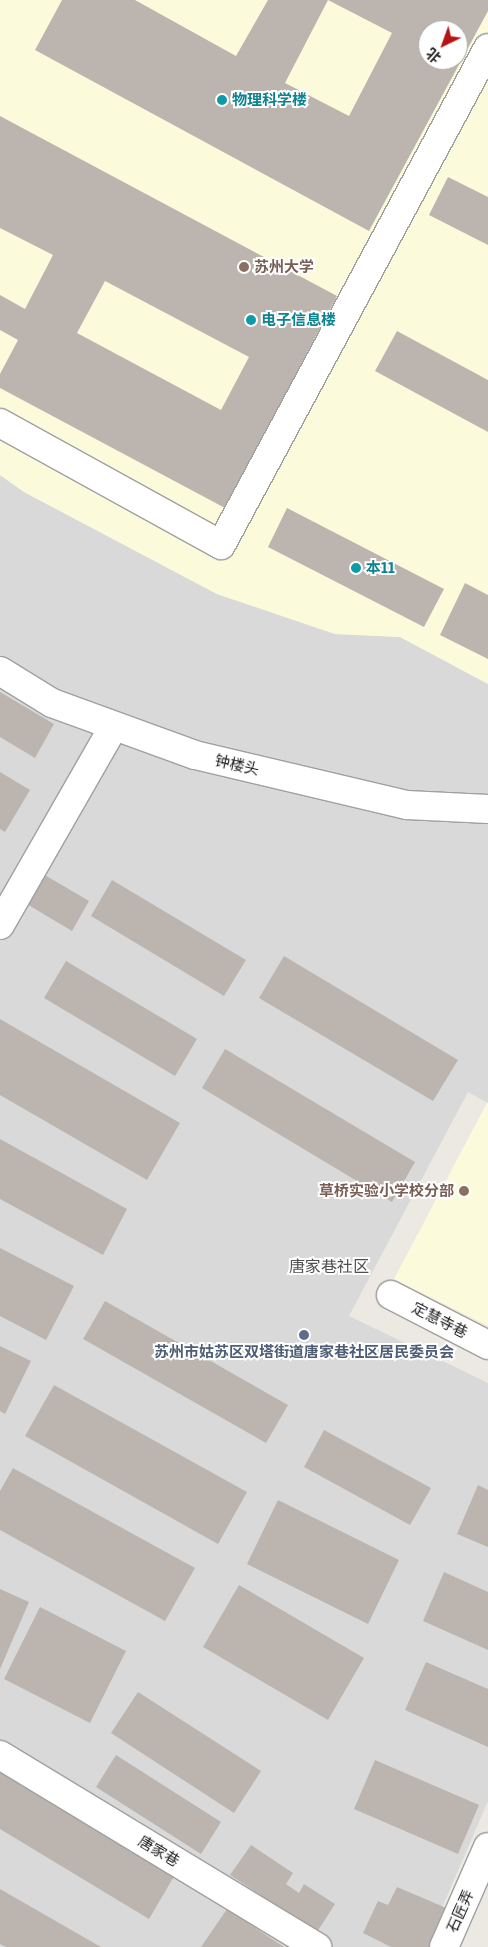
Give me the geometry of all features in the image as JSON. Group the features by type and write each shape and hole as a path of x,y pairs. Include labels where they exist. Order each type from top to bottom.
{"street":[{"path":"0,423 221,545 488,48"},
{"name":"钟楼头","path":"0,671 52,703 195,755 407,805 488,809"},
{"path":"0,925 114,726"},
{"name":"定慧寺巷","path":"391,1294 488,1345"},
{"name":"唐家巷","path":"0,1755 317,1947"},
{"name":"石匠弄","path":"444,1947 488,1847"}],"shaded area":[{"name":"苏州大学","path":"0,0 488,0 488,684 400,637 335,634 217,594 24,492 0,475"},
{"path":"0,475 24,492 217,594 335,634 400,637 488,684 488,1103 468,1092 349,1316 488,1383 488,1801 425,1947 0,1947"},
{"name":"草桥实验小学校分部","path":"488,1103 488,1326 394,1279"}],"building":[{"name":"物理科学楼","path":"62,0 135,0 236,56 268,0 328,0 488,0 488,11 468,48 468,20 418,20 418,70 456,70 369,231 35,50","holes":["328,0 392,33 349,116 285,83"]},
{"name":"电子信息楼","path":"0,116 337,296 225,508 0,388 0,374 18,340 0,330 0,295 25,309 53,255 0,228","holes":["105,281 249,357 221,410 77,333"]},
{"path":"448,177 488,197 488,245 429,215"},
{"path":"397,331 488,380 488,432 375,371"},
{"name":"本11","path":"287,508 444,589 424,627 268,547"},
{"path":"465,583 488,595 488,659 440,635"},
{"path":"0,692 54,724 35,758 0,737"},
{"path":"0,772 30,790 5,832 0,829"},
{"path":"38,871 89,901 72,931 20,900"},
{"path":"112,880 246,960 224,996 91,916"},
{"path":"284,956 458,1060 433,1101 259,998"},
{"path":"66,961 197,1039 175,1076 44,998"},
{"path":"0,1019 180,1123 147,1180 0,1095"},
{"path":"225,1049 415,1162 392,1202 202,1088"},
{"path":"0,1139 127,1209 103,1255 0,1199"},
{"path":"0,1248 74,1286 46,1340 0,1316"},
{"path":"105,1301 288,1405 266,1443 83,1339"},
{"path":"0,1346 31,1361 5,1414 0,1411"},
{"path":"54,1385 247,1492 218,1544 25,1436"},
{"path":"324,1430 431,1488 410,1525 304,1467"},
{"path":"13,1468 195,1568 165,1621 0,1530 0,1491"},
{"path":"478,1485 488,1490 488,1547 457,1534"},
{"path":"278,1500 399,1560 368,1624 247,1564"},
{"path":"444,1572 488,1592 488,1650 423,1621"},
{"path":"239,1585 364,1658 328,1720 203,1647"},
{"path":"0,1589 29,1602 0,1669"},
{"path":"40,1607 126,1651 90,1723 4,1679"},
{"path":"426,1662 488,1689 488,1747 405,1710"},
{"path":"138,1692 261,1771 234,1813 111,1733"},
{"path":"116,1755 221,1822 201,1854 96,1787"},
{"path":"375,1760 479,1805 458,1854 354,1809"},
{"path":"0,1767 176,1873 149,1919 0,1829"},
{"path":"251,1845 293,1873 286,1884 299,1893 304,1884 335,1904 317,1932 230,1875"},
{"path":"397,1887 451,1910 434,1947 391,1947 363,1933 378,1901 388,1905"},
{"path":"0,1889 101,1947 6,1947 0,1944"},
{"path":"227,1909 284,1947 201,1947"}],"place":[{"name":"物理科学楼","path":"222,100"},
{"name":"苏州大学","path":"244,267"},
{"name":"电子信息楼","path":"251,320"},
{"name":"本11","path":"356,568"},
{"name":"草桥实验小学校分部","path":"464,1191"},
{"name":"苏州市姑苏区双塔街道唐家巷社区居民委员会","path":"304,1335"}],"district":[{"name":"唐家巷社区","path":"329,1266"}]}
